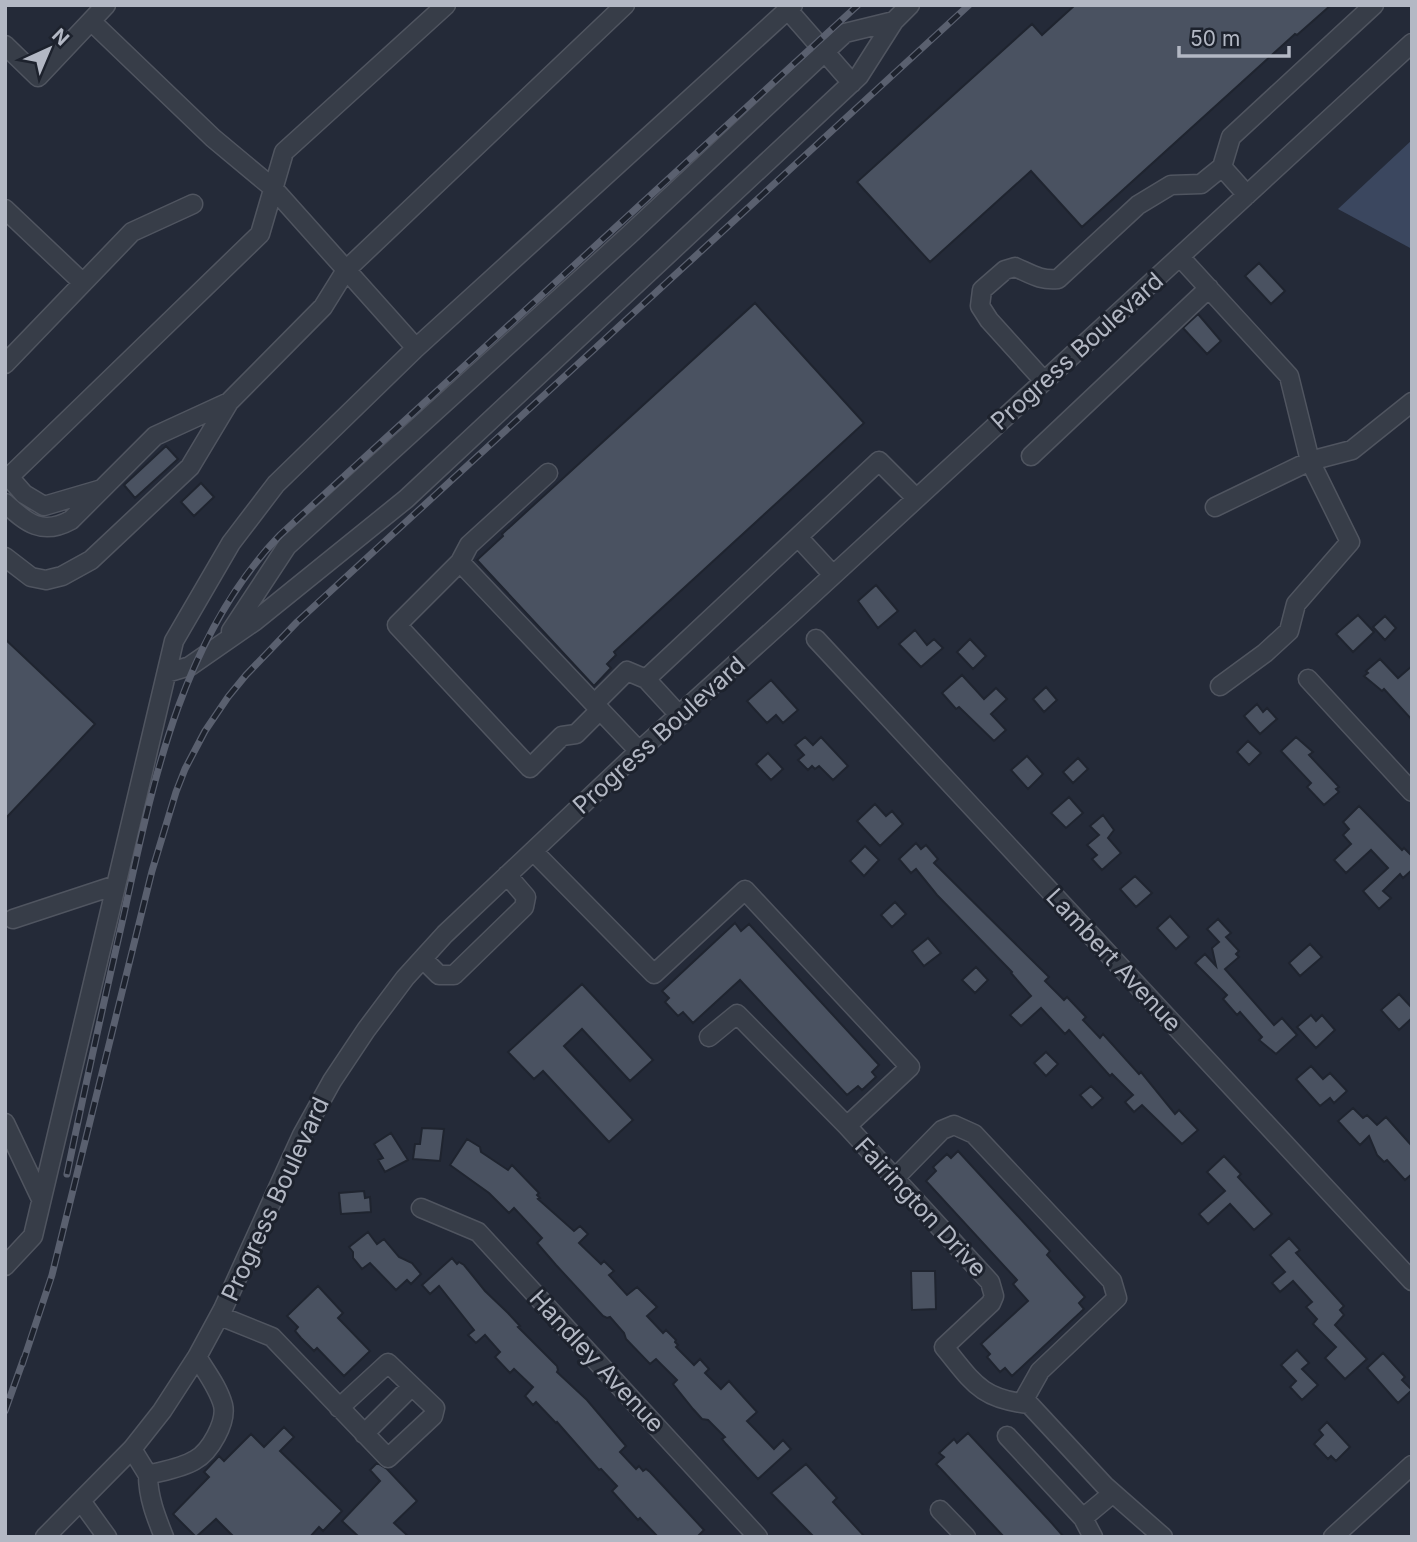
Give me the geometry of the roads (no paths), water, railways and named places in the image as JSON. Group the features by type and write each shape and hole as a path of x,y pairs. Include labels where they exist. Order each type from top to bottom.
{"street":[{"path":"5,45 38,76 106,5"},
{"path":"102,489 44,506 24,494 9,477 260,234 284,152 446,5"},
{"path":"5,557 31,577 46,580 62,576 90,560 190,467 229,402 323,307 346,270 625,5"},
{"path":"167,673 190,666 255,621 406,499 852,83 894,21 910,5"},
{"path":"1044,381 989,320 980,306 982,290 999,274 1015,267 1046,281 1058,279 1138,205 1171,186 1201,184 1222,167 1231,137 1374,5"},
{"path":"5,1266 33,1236 174,642 231,543 276,484 416,348 790,8 852,83"},
{"path":"91,21 213,138 273,188 416,348"},
{"path":"225,641 287,546 629,235 845,33 894,21"},
{"name":"Progress Boulevard","path":"45,1537 132,1449 162,1411 197,1357 219,1316 302,1135 326,1092 366,1030 423,959 507,875 639,751 1412,43"},
{"path":"1222,167 1247,195"},
{"path":"5,364 132,232 193,204"},
{"path":"5,209 83,283"},
{"path":"1180,257 1290,376 1310,461 1350,542 1296,604 1289,631 1265,653 1220,686"},
{"path":"1031,456 1209,288"},
{"path":"5,503 31,523 45,529 63,524 71,520 155,436 229,402"},
{"path":"1215,507 1310,461 1352,450 1412,402"},
{"path":"646,679 878,461 916,498"},
{"path":"548,473 469,545 460,562 397,625 530,768 562,736 576,734 627,671 646,679 680,716"},
{"path":"798,537 833,575"},
{"path":"460,562 639,751"},
{"name":"Lambert Avenue","path":"816,639 1412,1281"},
{"path":"1308,679 1412,792"},
{"name":"Fairington Drive","path":"533,851 654,974 745,890 911,1067 847,1126 993,1288 994,1296 990,1303 944,1347 977,1387 1004,1401 1029,1404 1113,1493 1163,1537"},
{"path":"423,959 439,975 454,975 524,906 526,897 507,875"},
{"path":"13,919 116,885"},
{"path":"709,1037 737,1014 847,1126"},
{"path":"5,1123 41,1199"},
{"path":"895,1178 942,1129 954,1125 974,1134 1112,1281 1117,1298 1040,1371 1022,1404"},
{"name":"Handley Avenue","path":"421,1208 478,1232 758,1537"},
{"path":"219,1316 272,1337 339,1408 388,1458 433,1416 435,1408 388,1363 339,1408"},
{"path":"148,1475 194,1461 208,1451 218,1434 224,1408 215,1385 197,1357"},
{"path":"364,1434 412,1386"},
{"path":"1007,1436 1083,1518 1093,1537"},
{"path":"132,1449 148,1475 154,1512 164,1537"},
{"path":"1334,1537 1412,1465"},
{"path":"1083,1518 1113,1493"},
{"path":"81,1501 107,1537"},
{"path":"940,1510 967,1537"}],"water":[{"path":"1412,140 1412,249 1338,209"}],"railway":[{"path":"67,1174 160,763 195,665 218,619 246,575 280,535 858,5"},
{"path":"22,1365 52,1275 152,871 176,792 205,731 228,697 297,622 969,5"},
{"path":"5,1411 24,1358"}]}
